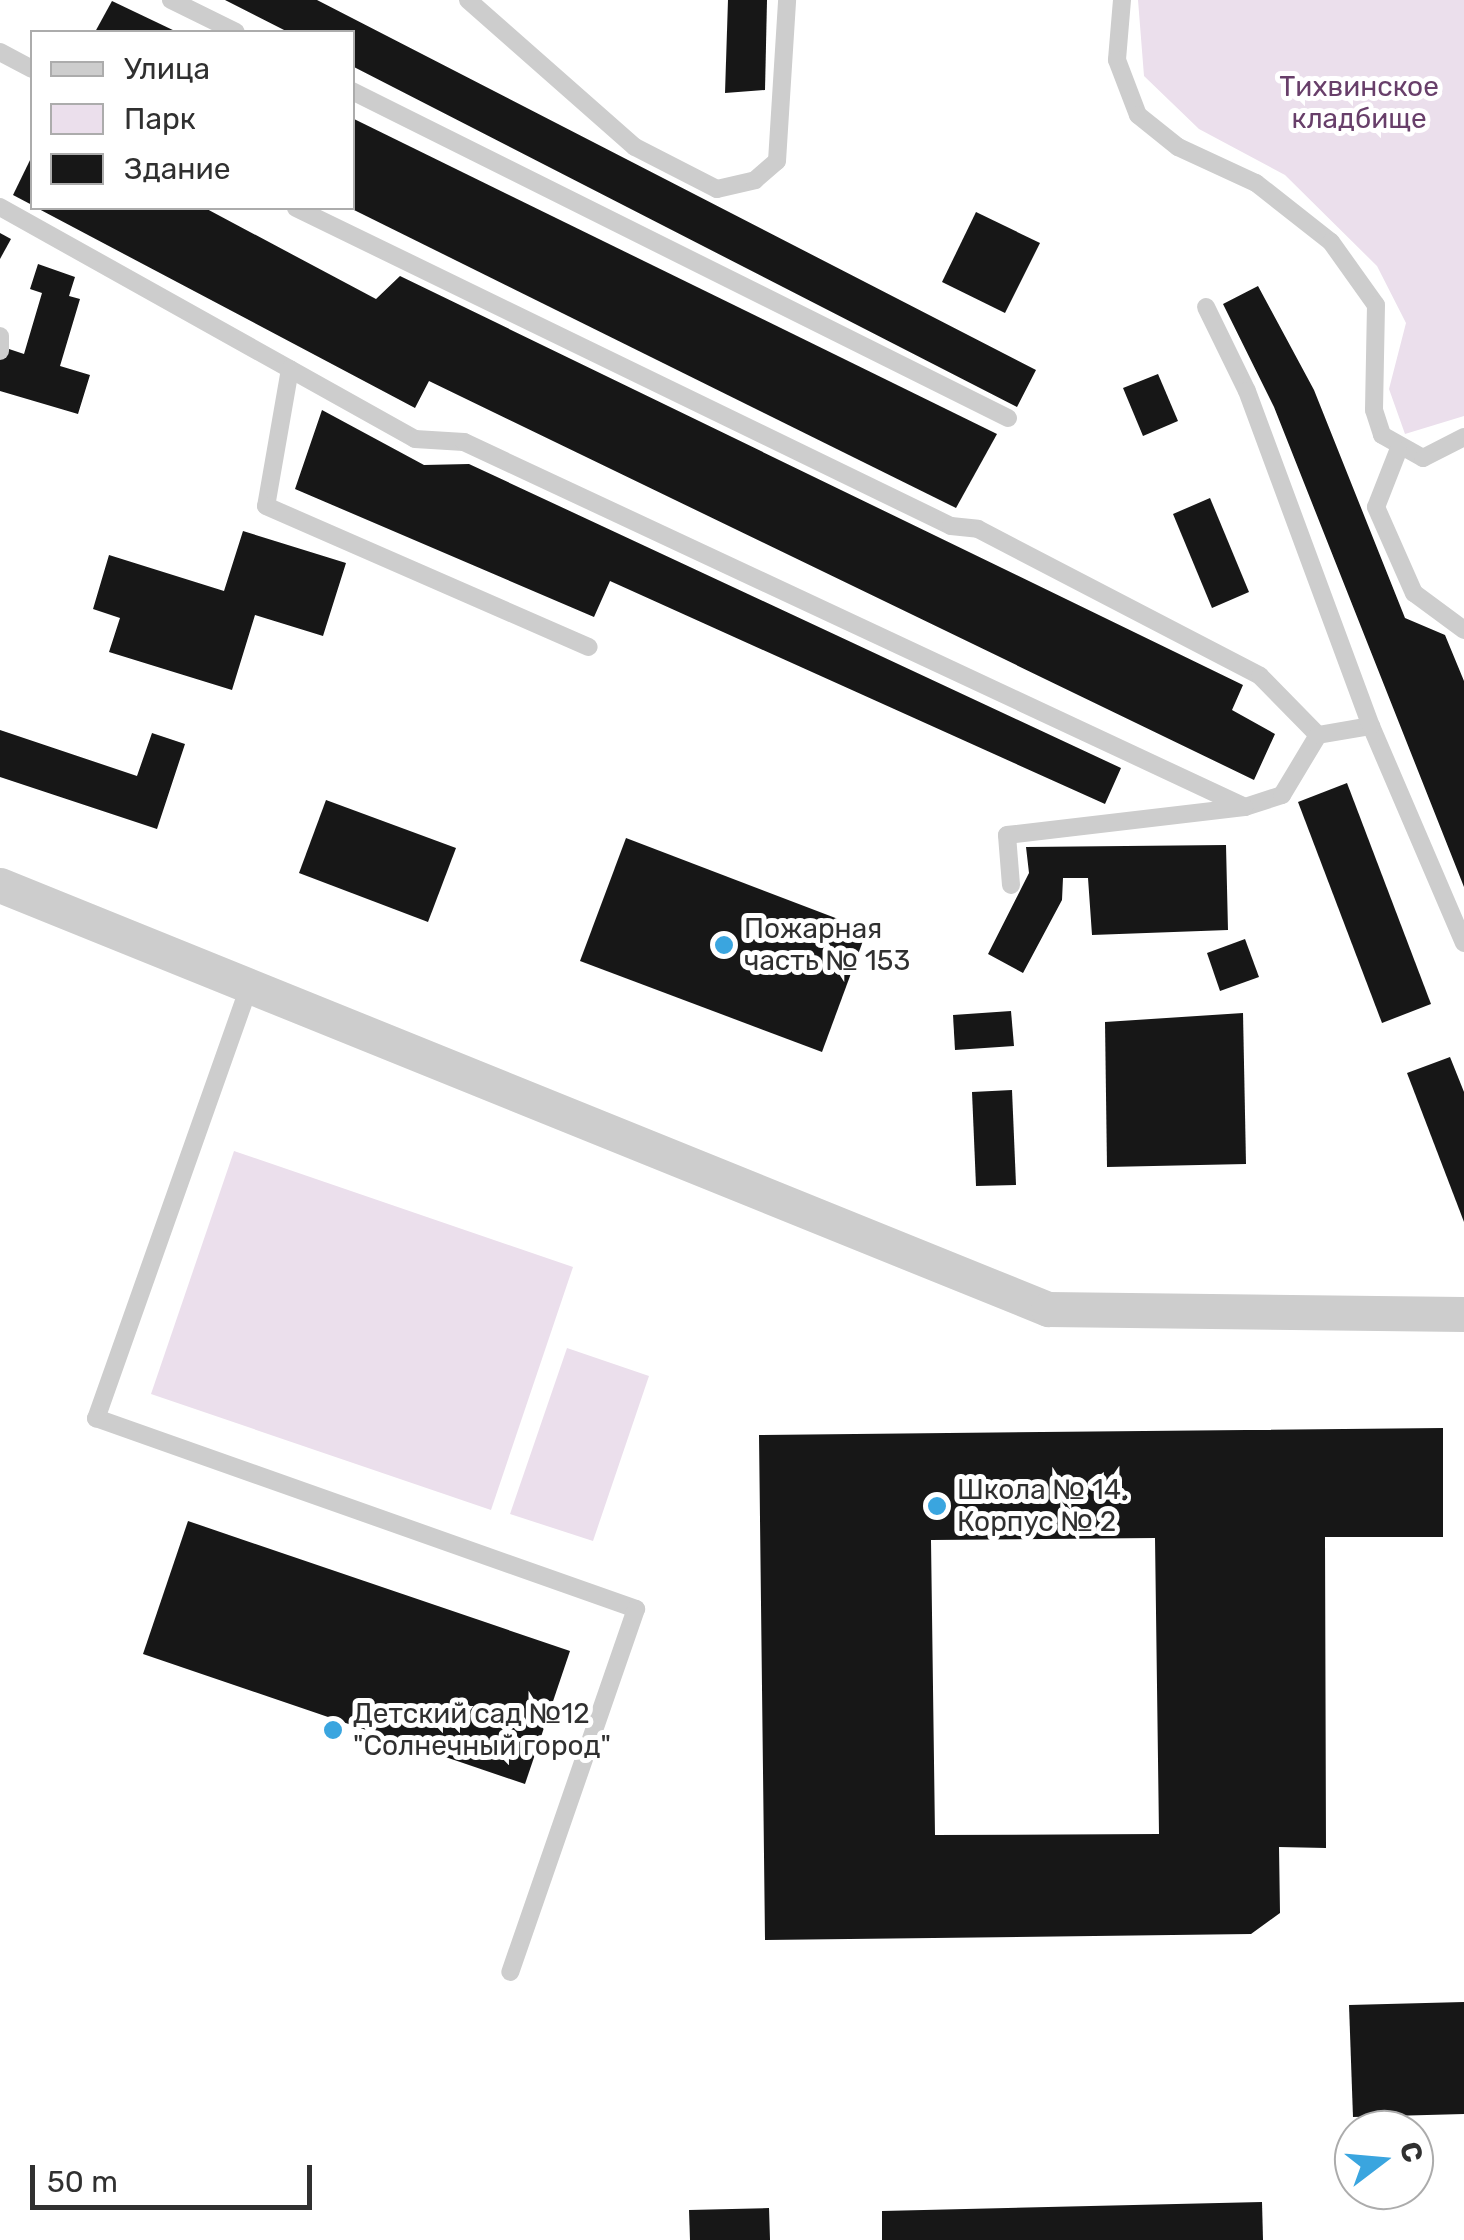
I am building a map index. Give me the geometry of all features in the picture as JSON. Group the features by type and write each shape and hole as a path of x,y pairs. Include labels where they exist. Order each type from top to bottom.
{"street":[{"path":"0,886 250,983 1048,1309 1464,1314"}],"lane":[{"path":"170,0 232,30"},
{"path":"468,0 635,147 717,189 755,180 777,161 787,0"},
{"path":"1122,0 1117,60 1138,115 1178,148 1256,183 1331,242 1376,305 1374,410 1398,451 1423,458 1464,438"},
{"path":"0,52 30,68"},
{"path":"355,92 1008,418"},
{"path":"0,207 415,438 464,442 1244,807"},
{"path":"300,210 950,526 978,529 1260,676 1318,735"},
{"path":"1206,306 1247,391 1370,726 1464,943"},
{"path":"0,336 0,351"},
{"path":"290,369 266,506 588,647"},
{"path":"1398,451 1376,507 1414,594 1464,630"},
{"path":"1011,886 1007,836 1244,807 1282,795 1318,735 1370,726"},
{"path":"250,983 96,1418 636,1608 510,1972"}],"green space":[{"name":"Тихвинское кладбище","path":"1138,0 1464,0 1464,416 1405,434 1389,389 1406,323 1377,266 1285,175 1199,129 1144,76"},
{"path":"234,1151 573,1267 491,1510 151,1394"},
{"path":"567,1348 649,1376 593,1541 510,1514"}],"building":[{"path":"225,0 317,0 1036,370 1017,407 355,68 355,30 284,30"},
{"path":"728,0 767,0 765,90 725,93"},
{"path":"112,1 173,30 96,30"},
{"path":"355,119 997,434 956,508 354,210"},
{"path":"30,160 30,204 13,195"},
{"path":"41,210 209,210 376,299 400,276 1243,685 1232,710 1275,734 1254,780 429,381 415,408"},
{"path":"976,212 1040,243 1005,313 942,282"},
{"path":"0,233 11,239 0,259"},
{"path":"38,264 75,277 69,296 80,299 60,366 90,375 78,414 0,391 0,346 24,354 42,293 30,289"},
{"path":"1258,286 1314,390 1405,618 1445,635 1464,681 1464,887 1274,407 1223,304"},
{"path":"1158,374 1178,421 1143,436 1123,388"},
{"path":"322,410 424,465 469,464 1121,768 1105,804 610,581 594,617 295,489"},
{"path":"1210,498 1249,592 1212,608 1173,514"},
{"path":"243,531 346,563 323,636 255,615 232,690 109,652 120,618 93,609 109,555 224,591"},
{"path":"0,730 137,776 152,733 185,744 157,829 0,777"},
{"path":"1347,783 1431,1004 1382,1023 1298,802"},
{"path":"326,800 456,848 428,922 299,873"},
{"name":"Пожарная часть № 153","path":"626,838 867,930 822,1052 580,961"},
{"path":"1226,845 1228,930 1092,935 1088,878 1063,878 1062,900 1023,973 988,954 1029,873 1026,847"},
{"path":"1245,939 1259,977 1220,991 1207,953"},
{"path":"1011,1011 1014,1046 955,1050 953,1015"},
{"path":"1243,1013 1246,1164 1107,1167 1105,1022"},
{"path":"1450,1057 1464,1092 1464,1222 1407,1073"},
{"path":"1012,1090 1016,1185 976,1186 972,1092"},
{"path":"1443,1428 1443,1537 1325,1537 1326,1848 1279,1847 1280,1913 1251,1934 765,1940 759,1435","holes":["1155,1538 1159,1834 935,1835 931,1540"]},
{"path":"188,1521 570,1651 525,1784 143,1654"},
{"path":"1464,2002 1464,2114 1353,2110 1349,2005"},
{"path":"1262,2202 1263,2240 882,2240 882,2211"},
{"path":"769,2208 770,2240 690,2240 689,2210"}],"place":[{"name":"Пожарная часть № 153","path":"724,945"},
{"name":"Школа № 14. Корпус № 2","path":"937,1506"},
{"name":"Детский сад №12 \"Солнечный город\"","path":"333,1730"}]}
